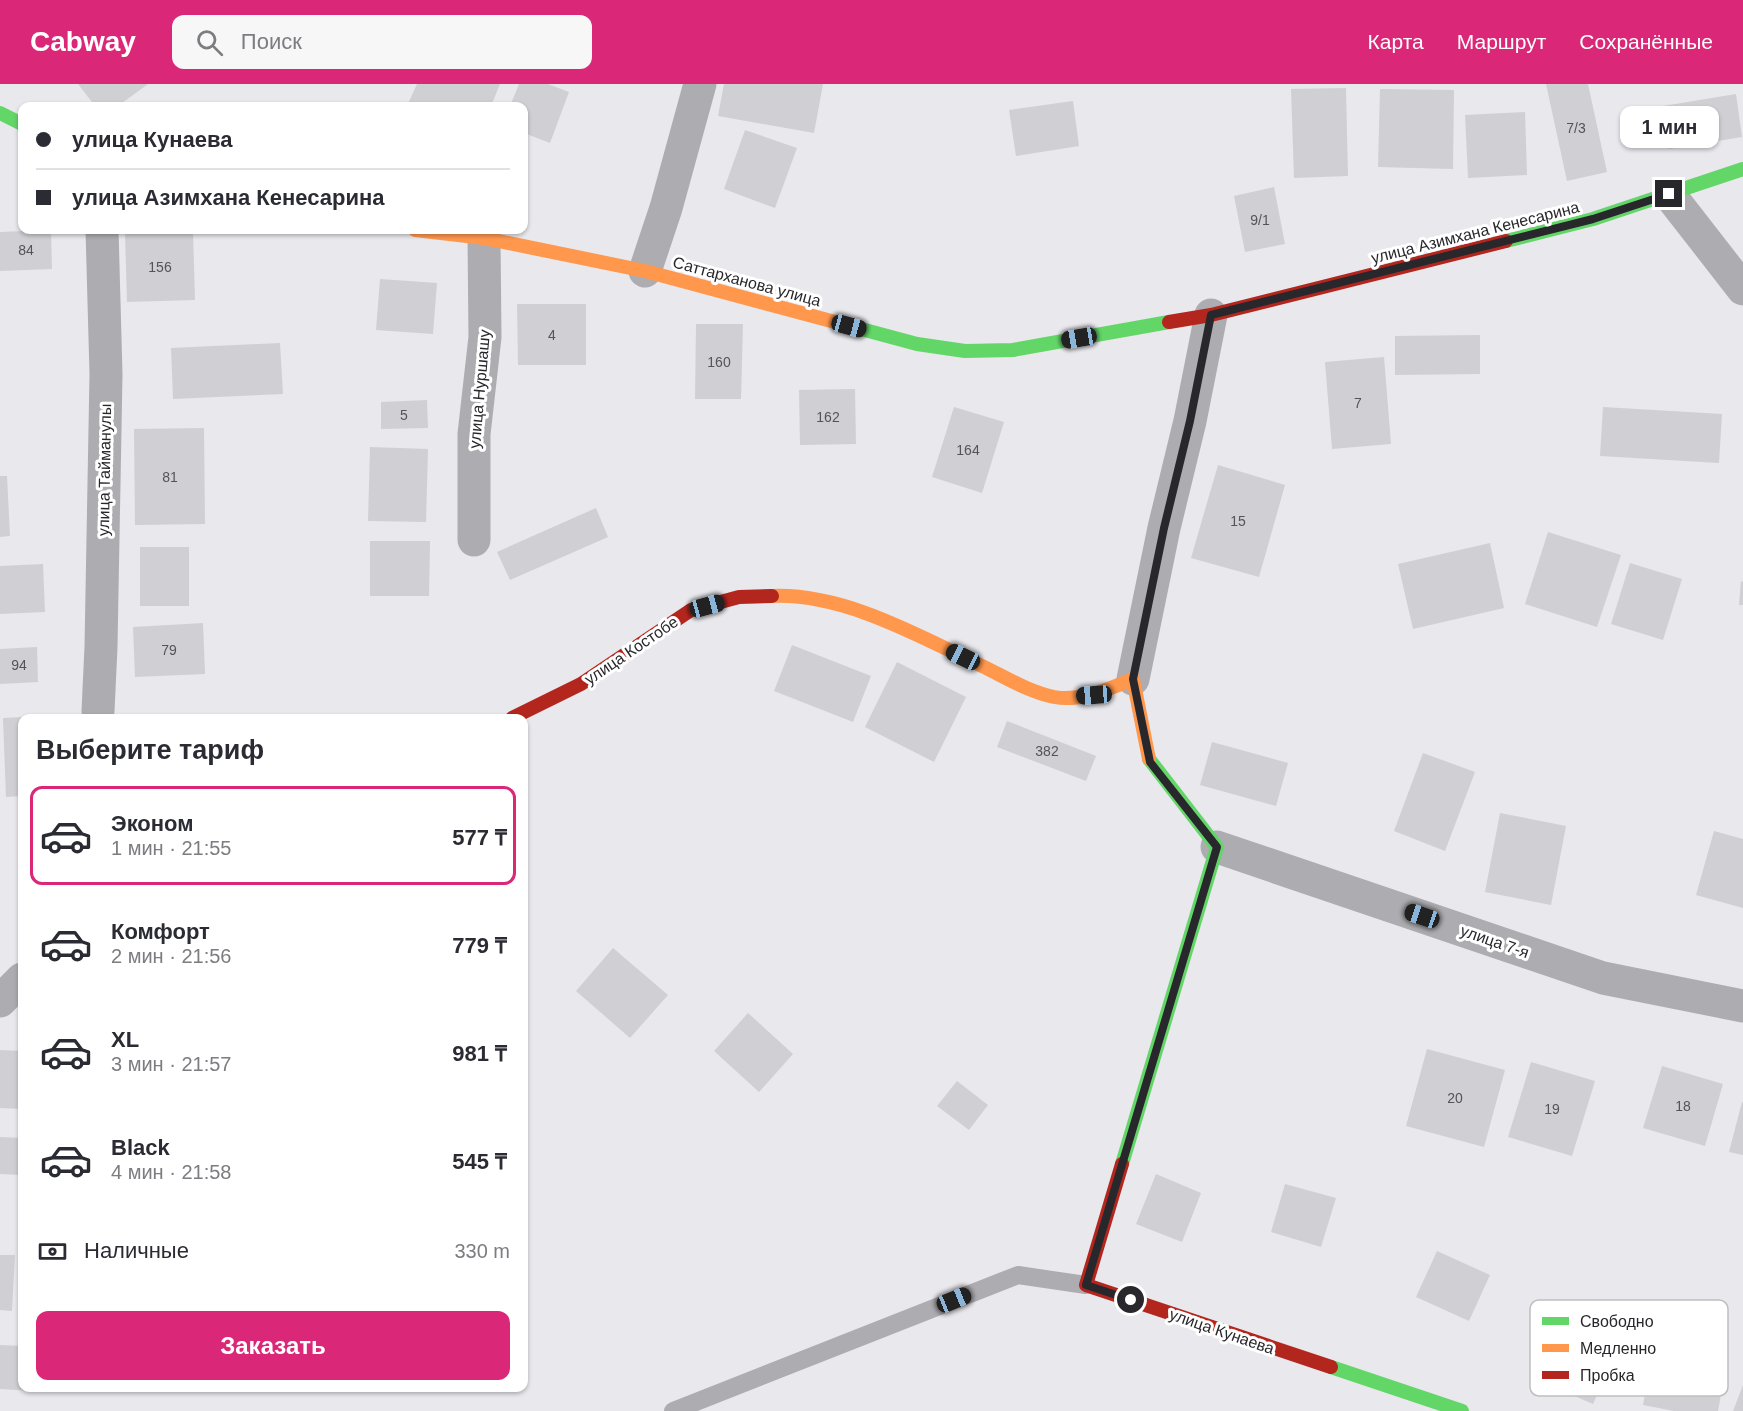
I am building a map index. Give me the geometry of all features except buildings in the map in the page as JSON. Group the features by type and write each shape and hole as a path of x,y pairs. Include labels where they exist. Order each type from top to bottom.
{"street":[{"path":"645,271 666,208 700,84"},
{"path":"0,113 18,122"},
{"name":"улица Азимхана Кенесарина","path":"1211,315 1593,219 1743,169"},
{"path":"1669,194 1743,289"},
{"name":"улица Тайманулы","path":"98,711 106,374 102,234"},
{"name":"Саттарханова улица","path":"450,234 484,238 645,271 917,344 965,351 1013,350 1211,315"},
{"name":"улица Нуршашу","path":"474,540 474,434 485,337 484,238"},
{"path":"1086,1285 1217,847 1150,762 1133,679 1211,315"},
{"name":"улица Костобе","path":"520,714 581,684 691,610 740,597 791,595 852,608 920,636 1027,688 1055,697 1094,695 1133,679"},
{"name":"улица 7-я","path":"1217,847 1603,978 1743,1006"},
{"path":"0,1001 18,983"},
{"name":"улица Кунаева","path":"1086,1285 1462,1411"}],"lane":[{"path":"673,1411 1018,1275 1086,1285"}],"traffic: fast":[{"path":"0,113 18,122"},
{"path":"1506,241 1593,219 1743,169"},
{"path":"850,326 917,344 965,351 1013,350 1169,322"},
{"path":"1122,1164 1217,847 1149,759"},
{"path":"1331,1367 1462,1411"}],"traffic: slow":[{"path":"450,234 484,238 645,271 850,326"},
{"path":"772,596 826,601 853,609 907,630 1045,695 1075,698 1133,679 1149,759"}],"traffic: jam":[{"path":"1169,322 1211,315 1506,241"},
{"path":"520,714 581,684 691,610 739,597 772,596"},
{"path":"1122,1164 1086,1285 1331,1367"}],"route":[{"path":"1131,1300 1086,1285 1217,847 1150,762 1133,679 1211,315 1593,219 1669,194"}]}
